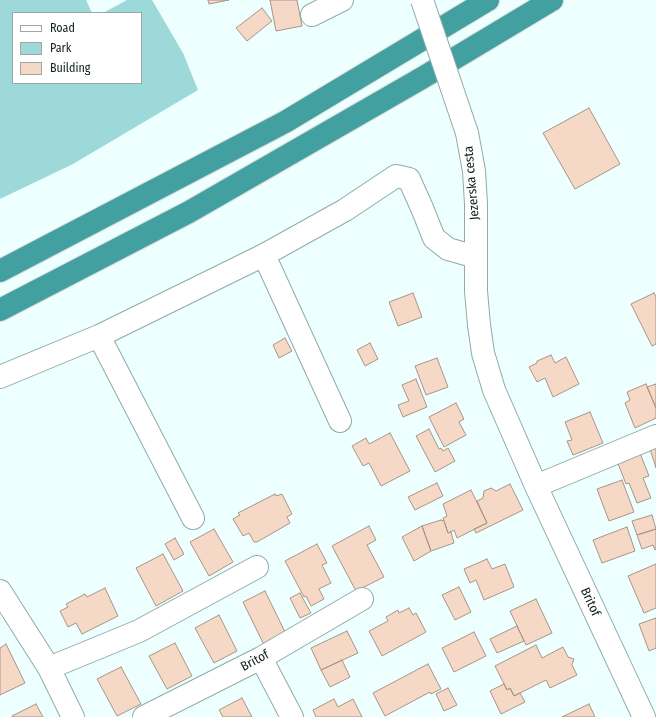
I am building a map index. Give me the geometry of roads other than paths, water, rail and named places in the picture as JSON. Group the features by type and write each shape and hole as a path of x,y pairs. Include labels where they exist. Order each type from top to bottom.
{"highway":[{"path":"0,271 285,122 488,0"},
{"path":"0,310 189,212 422,78 552,0"}],"street":[{"path":"312,15 342,0"},
{"name":"Jezerska cesta","path":"422,0 467,133 474,178 476,204 476,291 480,325"},
{"path":"0,377 99,336 264,255 345,210 396,176 409,179 434,238 448,249 476,257"},
{"path":"264,255 340,421"},
{"name":"Britof","path":"480,325 483,353 494,390 536,486 644,717"},
{"path":"99,336 193,518"},
{"path":"536,486 656,436"},
{"path":"49,668 139,631 257,568"},
{"path":"0,591 49,668 73,717"},
{"name":"Britof","path":"144,717 261,658 362,599"},
{"path":"261,658 292,717"}]}
